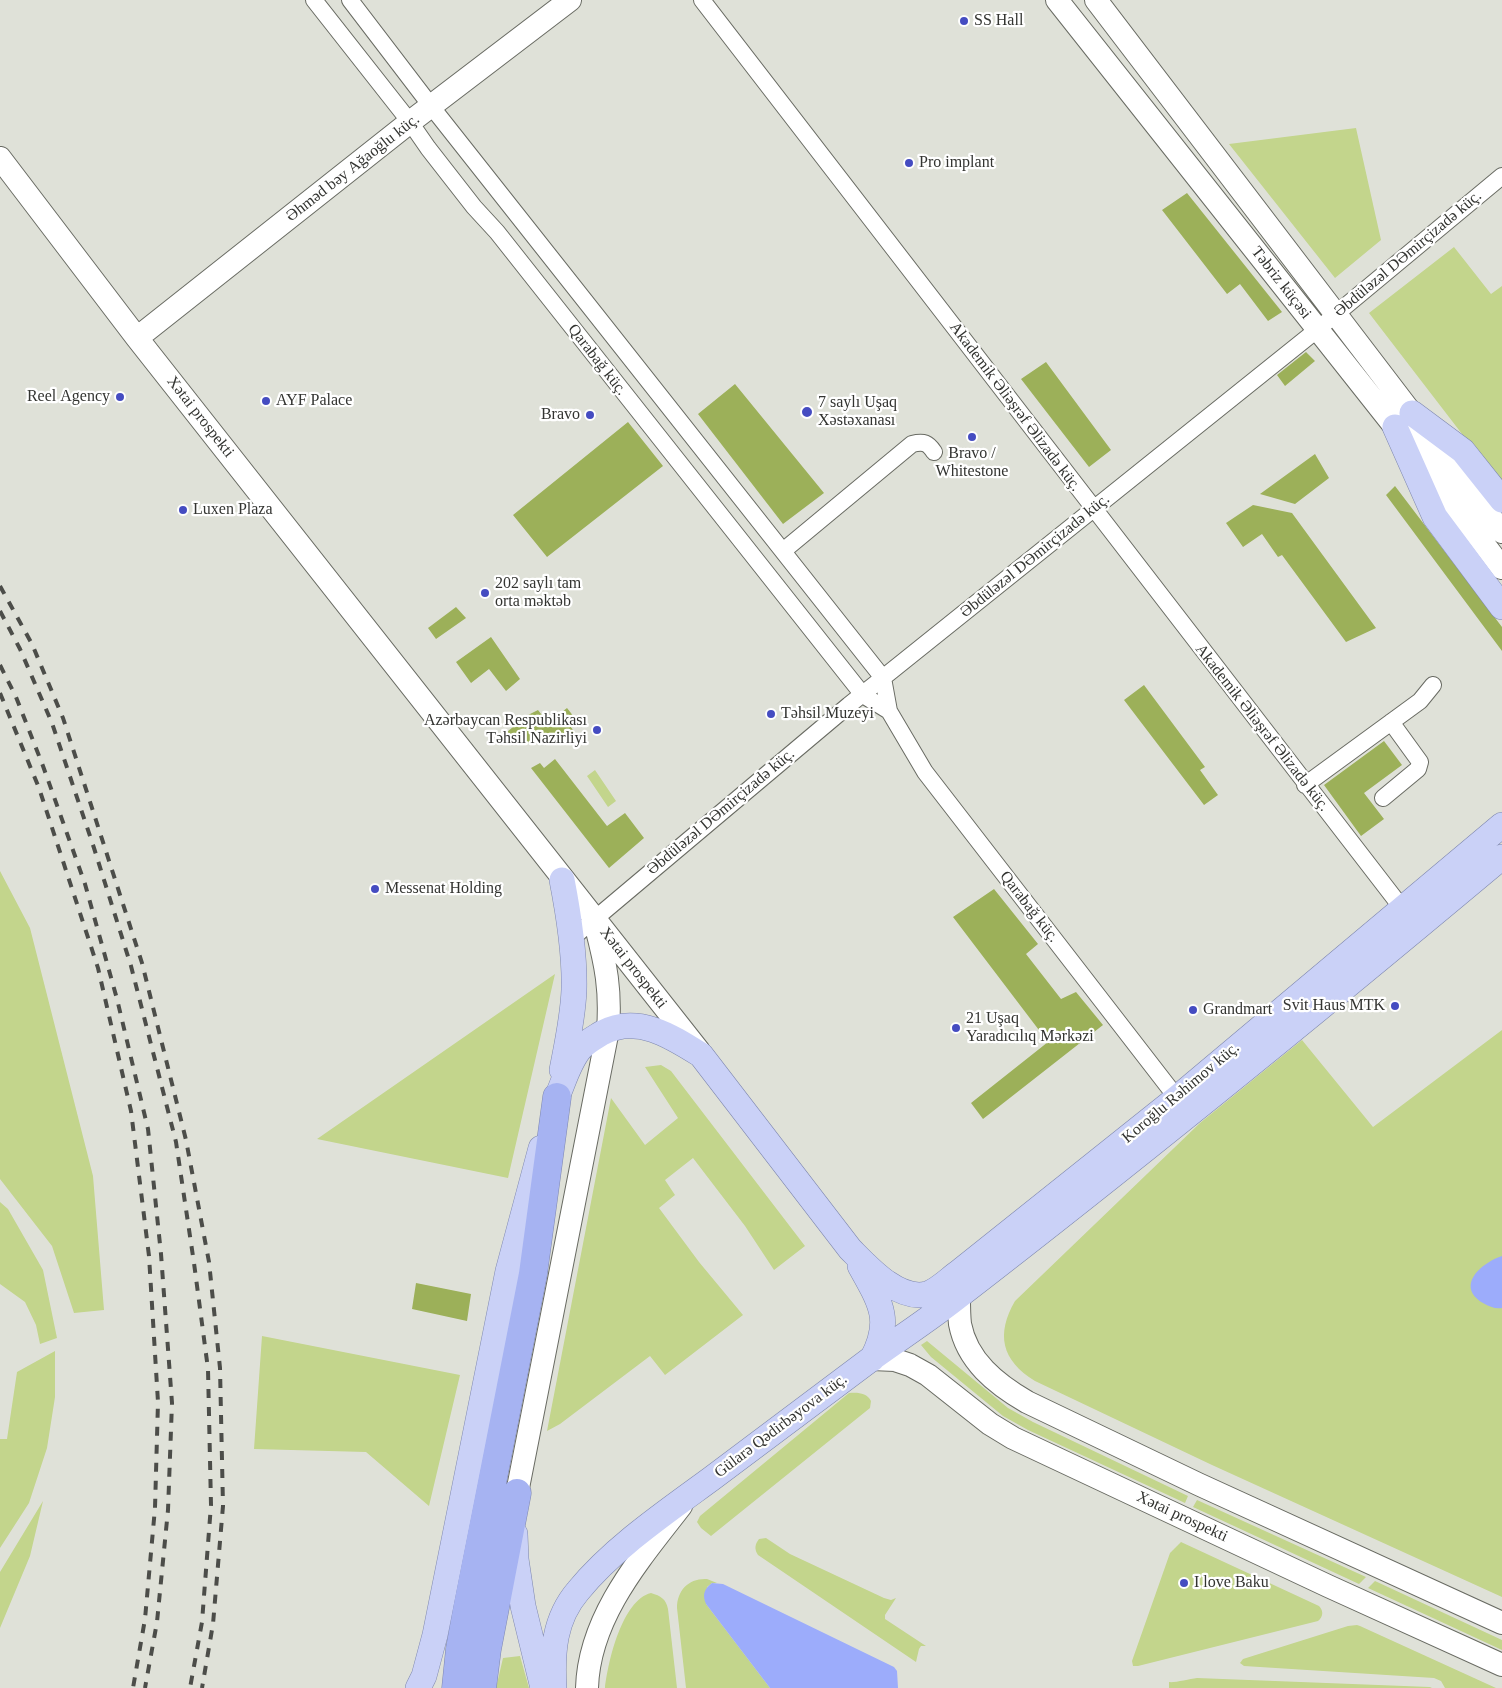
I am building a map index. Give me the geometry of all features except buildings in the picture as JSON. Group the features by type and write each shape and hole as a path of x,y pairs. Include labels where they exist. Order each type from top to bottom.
{"highway":[{"path":"456,1688 460,1649 468,1605 533,1274 557,1097"},
{"path":"482,1688 487,1649 517,1493"}],"main road":[{"name":"Əhməd bəy Ağaoğlu küç.","path":"137,338 410,122 570,0"},
{"name":"Təbriz küçəsi","path":"1057,0 1318,329 1404,420 1502,532"},
{"name":"Təbriz küçəsi","path":"1096,0 1336,314 1502,568"},
{"name":"Xətai prospekti","path":"0,158 137,338 408,681 562,880 594,918 850,1249"},
{"path":"1404,420 1463,451 1502,500"},
{"path":"1404,420 1435,517 1502,607"},
{"name":"Koroğlu Rəhimov küç.","path":"850,1249 878,1276 896,1288 912,1294 926,1294 936,1290 1177,1098 1502,825"},
{"name":"Koroğlu Rəhimov küç.","path":"872,1359 959,1297 1301,1025 1502,857"},
{"path":"418,1688 424,1676 435,1635 508,1271 532,1179 557,1097 572,1015 574,990 573,962 562,880"},
{"path":"543,1688 523,1606 518,1576 515,1539 517,1493 608,1030 610,992 594,918"},
{"path":"557,1097 580,1048 591,1039 608,1030 630,1026 654,1029 676,1039 701,1055"},
{"path":"850,1249 873,1289 881,1308 882,1335 872,1359"},
{"path":"959,1297 960,1323 969,1350 986,1374 1027,1402 1207,1488 1502,1623"},
{"name":"Xətai prospekti","path":"872,1359 895,1360 910,1365 928,1375 990,1424 1013,1438 1328,1586 1502,1664"},
{"name":"Gülarə Qədirbəyova küç.","path":"554,1688 554,1648 557,1629 563,1613 574,1594 588,1578 642,1530 872,1359"},
{"name":"Gülarə Qədirbəyova küç.","path":"587,1688 591,1656 608,1611 622,1586 690,1494"},
{"path":"435,1635 433,1674 438,1688"},
{"path":"471,1688 475,1683 487,1649"}],"street":[{"name":"Qarabağ küç.","path":"314,0 410,122 462,192 497,232 863,695 889,711"},
{"name":"Qarabağ küç.","path":"350,0 431,106 883,678 889,711 925,772 1177,1098"},
{"name":"Akademik Əliəşrəf Əlizadə küç.","path":"702,0 1305,785 1402,908"},
{"name":"Əbdüləzəl DƏmirçizadə küç.","path":"571,938 883,678 1318,329 1502,176"},
{"path":"497,232 518,215"},
{"path":"548,298 570,281"},
{"path":"783,551 912,444 921,442 928,444 934,452"},
{"path":"1305,785 1420,701 1433,684"},
{"path":"1383,798 1418,769 1420,762 1391,722"}],"green space":[{"path":"1356,128 1381,240 1335,278 1229,144"},
{"path":"1187,193 1282,312 1268,321 1240,284 1227,294 1162,210"},
{"path":"1454,247 1491,294 1502,286 1502,486 1369,313"},
{"path":"1306,352 1315,361 1285,386 1277,375"},
{"path":"1046,362 1111,450 1089,467 1021,379"},
{"path":"735,384 824,493 783,524 698,414"},
{"path":"628,422 663,466 547,557 513,515"},
{"path":"1315,454 1329,478 1295,504 1260,494"},
{"path":"1395,486 1502,627 1502,651 1386,495"},
{"path":"1253,505 1292,513 1376,628 1346,642 1282,555 1278,557 1262,534 1243,547 1226,523"},
{"path":"456,607 466,618 436,639 428,628"},
{"path":"491,637 520,679 506,691 489,669 471,683 456,662"},
{"path":"1144,685 1205,767 1200,770 1218,795 1204,805 1124,700"},
{"path":"567,708 578,722 571,727 575,733 564,741 513,743 507,732 526,716 538,710 548,723"},
{"path":"1384,741 1402,765 1364,793 1384,819 1361,836 1324,785"},
{"path":"555,759 607,826 625,813 644,838 609,868 531,768 540,763 544,768"},
{"path":"595,770 616,801 608,807 587,776"},
{"path":"0,871 30,928 93,1176 104,1310 74,1313 52,1246 0,1179"},
{"path":"994,889 1038,944 1026,954 1061,999 1076,992 1103,1025 983,1119 971,1103 1048,1042 953,917"},
{"path":"555,974 508,1178 317,1139"},
{"path":"1502,1030 1502,1597 1212,1465 1035,1381 1015,1364 1005,1346 1004,1335 1005,1324 1015,1301 1200,1123 1302,1040 1373,1127"},
{"path":"661,1065 671,1071 805,1246 774,1270 745,1226 693,1158 665,1180 675,1195 659,1208 699,1262 743,1315 665,1375 650,1356 560,1424 547,1431 611,1098 645,1145 678,1118 645,1067"},
{"path":"0,1202 8,1209 43,1270 57,1338 40,1344 36,1325 25,1302 0,1284"},
{"path":"416,1283 471,1294 467,1321 412,1309"},
{"path":"262,1336 460,1375 429,1506 366,1452 254,1449"},
{"path":"927,1341 1008,1408 1033,1422 1188,1496 1185,1503 1028,1430 1003,1416 931,1357 921,1345"},
{"path":"55,1351 55,1397 47,1448 29,1503 0,1548 0,1439 7,1439 17,1372"},
{"path":"849,1393 859,1393 867,1396 871,1401 870,1408 711,1536 701,1528 697,1522 700,1516"},
{"path":"1197,1500 1366,1577 1359,1584 1193,1507"},
{"path":"43,1501 30,1556 0,1628 0,1572"},
{"path":"766,1538 790,1554 884,1598 891,1600 896,1598 885,1615 885,1619 926,1646 921,1646 919,1649 916,1662 758,1555 757,1543 759,1539"},
{"path":"1181,1542 1319,1606 1322,1612 1321,1618 1318,1621 1133,1666 1132,1661 1170,1553"},
{"path":"701,1579 717,1583 712,1583 707,1587 706,1604 770,1688 686,1688 677,1608 679,1596 685,1586"},
{"path":"1375,1581 1502,1640 1502,1650 1368,1588"},
{"path":"651,1593 662,1598 668,1609 677,1688 605,1688 613,1648 624,1619 641,1598"},
{"path":"1357,1625 1496,1688 1445,1688 1441,1681 1434,1678 1244,1666 1240,1663 1243,1659 1348,1626"},
{"path":"520,1656 529,1688 496,1688 503,1658"},
{"path":"1197,1678 1432,1688 1169,1688 1169,1682"}],"water":[{"path":"1502,1256 1502,1308 1497,1308 1483,1303 1475,1296 1471,1289 1471,1283 1479,1269"},
{"path":"712,1583 723,1584 894,1667 897,1671 898,1688 770,1688 706,1604 705,1592"}],"railway":[{"path":"0,586 32,644 63,718 142,963 186,1140 209,1262 220,1368 223,1506 213,1624 202,1688"},
{"path":"0,611 20,649 52,723 94,848 131,966 176,1142 208,1369 211,1505 202,1622 190,1688"},
{"path":"0,665 16,697 43,766 85,884 117,999 148,1129 161,1254 172,1403 168,1510 157,1622 145,1688"},
{"path":"0,693 39,788 98,968 131,1111 149,1256 158,1402 155,1508 145,1619 133,1688"}],"place":[{"name":"SS Hall","path":"964,21"},
{"name":"Pro implant","path":"909,163"},
{"name":"Reel Agency","path":"120,397"},
{"name":"AYF Palace","path":"266,401"},
{"name":"7 saylı Uşaq Xəstəxanası","path":"807,412"},
{"name":"Bravo","path":"590,415"},
{"name":"Bravo / Whitestone","path":"972,437"},
{"name":"Luxen Plaza","path":"183,510"},
{"name":"202 saylı tam orta məktəb","path":"485,593"},
{"name":"Təhsil Muzeyi","path":"771,714"},
{"name":"Azərbaycan Respublikası Təhsil Nazirliyi","path":"597,730"},
{"name":"Messenat Holding","path":"375,889"},
{"name":"Svit Haus MTK","path":"1395,1006"},
{"name":"Grandmart","path":"1193,1010"},
{"name":"21 Uşaq Yaradıcılıq Mərkəzi","path":"956,1028"},
{"name":"I love Baku","path":"1184,1583"}]}
